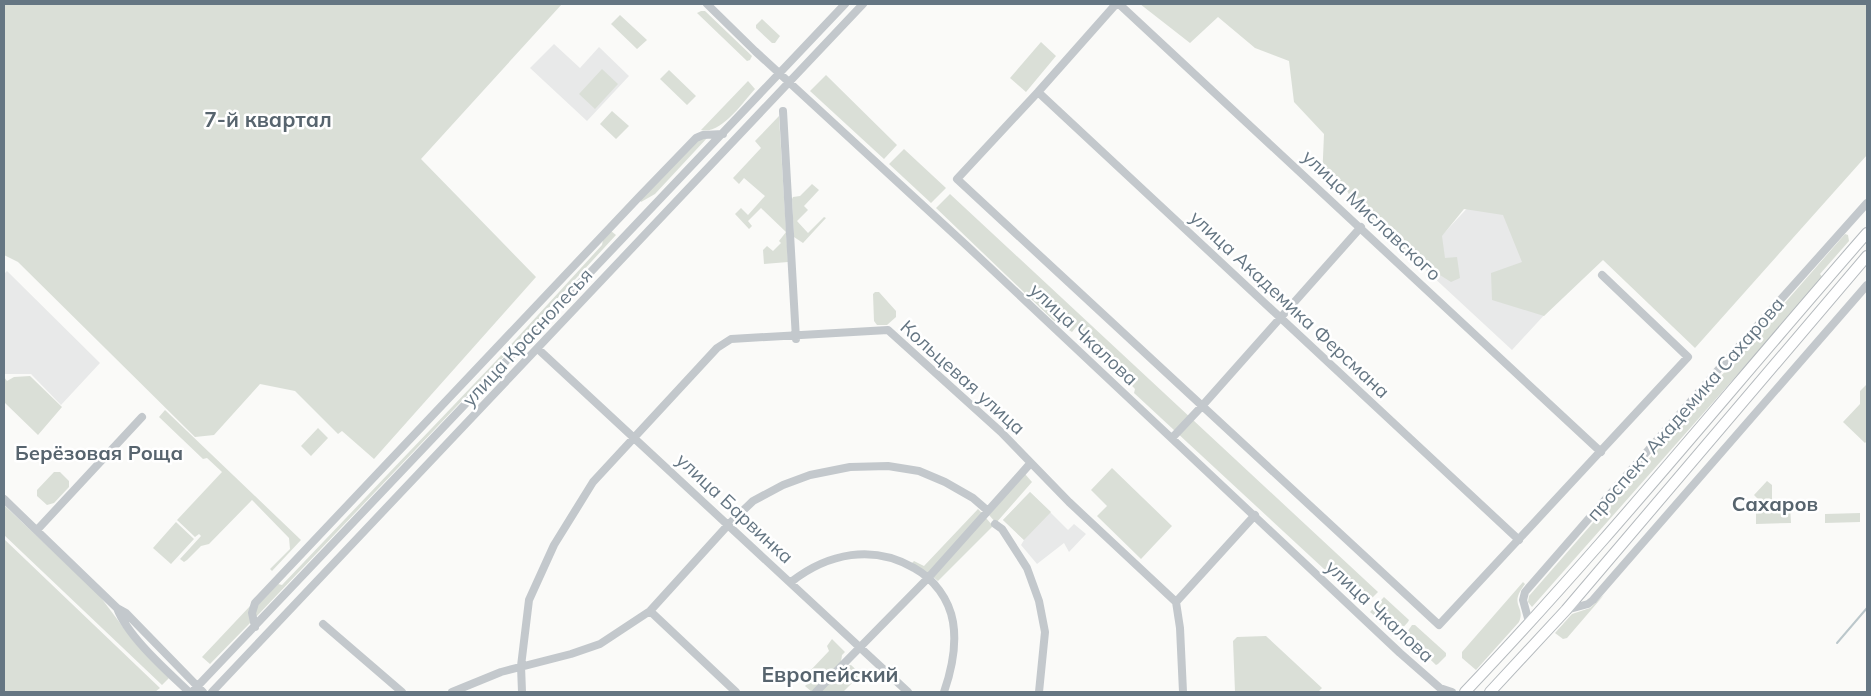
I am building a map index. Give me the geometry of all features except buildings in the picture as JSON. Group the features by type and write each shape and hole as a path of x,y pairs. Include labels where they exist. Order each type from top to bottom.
{"main road":[{"name":"проспект Академика Сахарова","path":"1465,692 1657,477 1867,233"},
{"name":"проспект Академика Сахарова","path":"1490,692 1566,610 1867,256"}],"street":[{"name":"улица Чкалова","path":"707,4 1255,515 1400,653 1441,690 1452,692"},
{"name":"улица Краснолесья","path":"196,691 845,4"},
{"name":"улица Краснолесья","path":"212,692 863,4"},
{"path":"1038,92 1117,4"},
{"name":"улица Миславского","path":"1117,4 1361,227 1602,452"},
{"name":"улица Чкалова","path":"1038,92 957,179 1439,625 1519,540"},
{"name":"улица Академика Ферсмана","path":"1038,92 1519,540"},
{"path":"783,111 796,338"},
{"name":"улица Краснолесья","path":"255,627 252,613 255,603 627,209 696,138 703,135 723,134"},
{"name":"проспект Академика Сахарова","path":"1529,622 1523,600 1525,592 1724,363 1867,203"},
{"path":"1172,438 1282,318 1361,227"},
{"path":"1519,540 1688,357 1602,276"},
{"name":"проспект Академика Сахарова","path":"1566,610 1588,604 1593,600 1867,285"},
{"name":"Кольцевая улица","path":"522,692 521,666 529,600 554,545 593,482 717,348 731,339 796,338 888,330 1001,432 1069,502 1176,602"},
{"name":"улица Барвинка","path":"538,349 861,646 908,692"},
{"path":"37,530 142,417"},
{"path":"452,692 468,684 521,666 571,654 600,644 650,611 728,525 753,501 783,485 810,474 850,467 888,466 919,472 945,482 966,494 988,511"},
{"path":"816,692 928,578 1028,466"},
{"path":"4,498 117,608 120,617 137,640 196,691"},
{"path":"1183,692 1180,628 1176,602 1255,515"},
{"path":"995,524 1002,530 1026,568 1039,601 1045,632 1039,692"},
{"path":"791,582 804,571 839,557 855,554 887,556 900,559 934,582 947,602 953,620 955,639 953,660 944,692"},
{"path":"650,611 736,692"},
{"path":"323,624 402,692"}],"shaded area":[{"path":"4,4 562,4 421,159 536,277 374,459 342,431 338,434 295,391 260,384 214,435 195,437 18,262 4,255"},
{"path":"1140,4 1867,4 1867,155 1695,348 1603,260 1544,316 1492,300 1491,273 1522,262 1503,215 1464,209 1442,236 1445,258 1457,257 1460,278 1451,282 1402,251 1390,226 1360,215 1344,185 1322,181 1324,134 1294,102 1289,61 1255,48 1218,17 1190,43"},
{"path":"705,11 752,56 750,60 747,61 697,13"},
{"path":"620,15 647,40 637,49 611,24"},
{"path":"762,19 780,36 775,43 772,43 756,28 756,25"},
{"path":"1041,42 1056,56 1026,92 1010,78"},
{"path":"554,44 580,68 599,47 629,76 587,121 530,68"},
{"path":"602,69 618,84 595,109 579,94"},
{"path":"669,70 696,96 687,105 660,79"},
{"path":"826,75 897,145 884,159 810,91"},
{"path":"748,81 755,89 738,109 716,128 701,130"},
{"path":"612,111 629,126 616,139 600,124"},
{"path":"779,116 788,262 764,264 763,250 767,246 773,251 781,243 779,241 786,232 761,208 748,221 752,226 749,229 735,214 741,208 748,215 765,196 744,178 739,184 733,178 761,148 755,141"},
{"path":"708,137 655,194 641,202 640,200 696,140"},
{"path":"904,149 946,188 931,203 889,164"},
{"path":"1502,171 1595,260 1512,350 1417,262"},
{"path":"812,184 819,190 804,206 808,210 797,221 808,233 824,217 826,218 803,243 794,237 792,199 793,197 800,196"},
{"path":"950,194 1378,592 1364,606 1134,393 1135,389 1076,327 1072,332 1053,320 936,208"},
{"path":"611,231 616,235 497,364 256,617 257,606 278,584 282,585 495,362 602,245 603,240"},
{"path":"1845,234 1848,235 1849,241 1820,274 1823,278 1532,607 1528,602 1529,596"},
{"path":"7,271 100,363 61,405 31,374 4,374 4,274"},
{"path":"879,292 896,311 896,317 887,325 877,325 874,321 873,294"},
{"path":"30,376 62,407 38,435 4,402 4,377 7,381 14,377"},
{"path":"1867,384 1867,441 1865,443 1843,422 1860,404 1860,391"},
{"path":"165,410 301,540 272,571 270,569 290,549 289,538 252,500 209,544 201,546 184,562 180,559 201,536 199,534 195,537 177,520 222,472 207,458 203,459 159,417"},
{"path":"318,428 328,438 311,456 301,446"},
{"path":"1112,468 1172,526 1141,559 1097,516 1107,506 1091,490"},
{"path":"54,472 60,472 69,481 69,487 54,503 47,505 37,496 37,490"},
{"path":"1025,474 1032,482 996,523 989,515"},
{"path":"1767,481 1772,485 1772,504 1769,504 1769,507 1790,506 1791,523 1756,524 1756,507 1760,507 1760,501 1754,495"},
{"path":"1030,492 1068,530 1074,524 1086,534 1069,552 1064,543 1037,564 1021,545 1024,540 1003,520"},
{"path":"1030,492 1051,512 1024,540 1003,520"},
{"path":"4,505 99,595 135,643 169,678 162,685 4,535"},
{"path":"978,509 982,513 927,574 912,563 914,561 924,566"},
{"path":"1860,513 1860,522 1825,523 1825,514"},
{"path":"986,518 993,526 938,581 933,577"},
{"path":"176,522 194,539 171,564 153,548"},
{"path":"4,539 160,688 155,692 4,692"},
{"path":"1523,582 1525,584 1520,591 1517,601 1521,616 1519,622 1476,670 1462,658 1462,652"},
{"path":"1604,595 1567,638 1563,639 1555,633 1572,614 1590,608"},
{"path":"1384,597 1409,620 1397,634 1370,612"},
{"path":"251,605 250,623 210,664 202,657"},
{"path":"1412,625 1415,625 1446,653 1446,656 1438,664 1436,665 1405,635"},
{"path":"1266,636 1322,688 1318,692 1235,692 1233,641 1237,637"},
{"path":"832,639 845,652 842,655 841,662 812,692 805,686 813,678 808,673 829,651 827,646"},
{"path":"851,665 864,677 861,681 854,681 843,692 820,692 847,666"}],"waterway":[{"path":"1837,643 1867,608"}],"district":[{"name":"7-й квартал","path":"268,120"},
{"name":"Берёзовая Роща","path":"99,453"},
{"name":"Сахаров","path":"1775,504"},
{"name":"Европейский","path":"830,675"}]}
